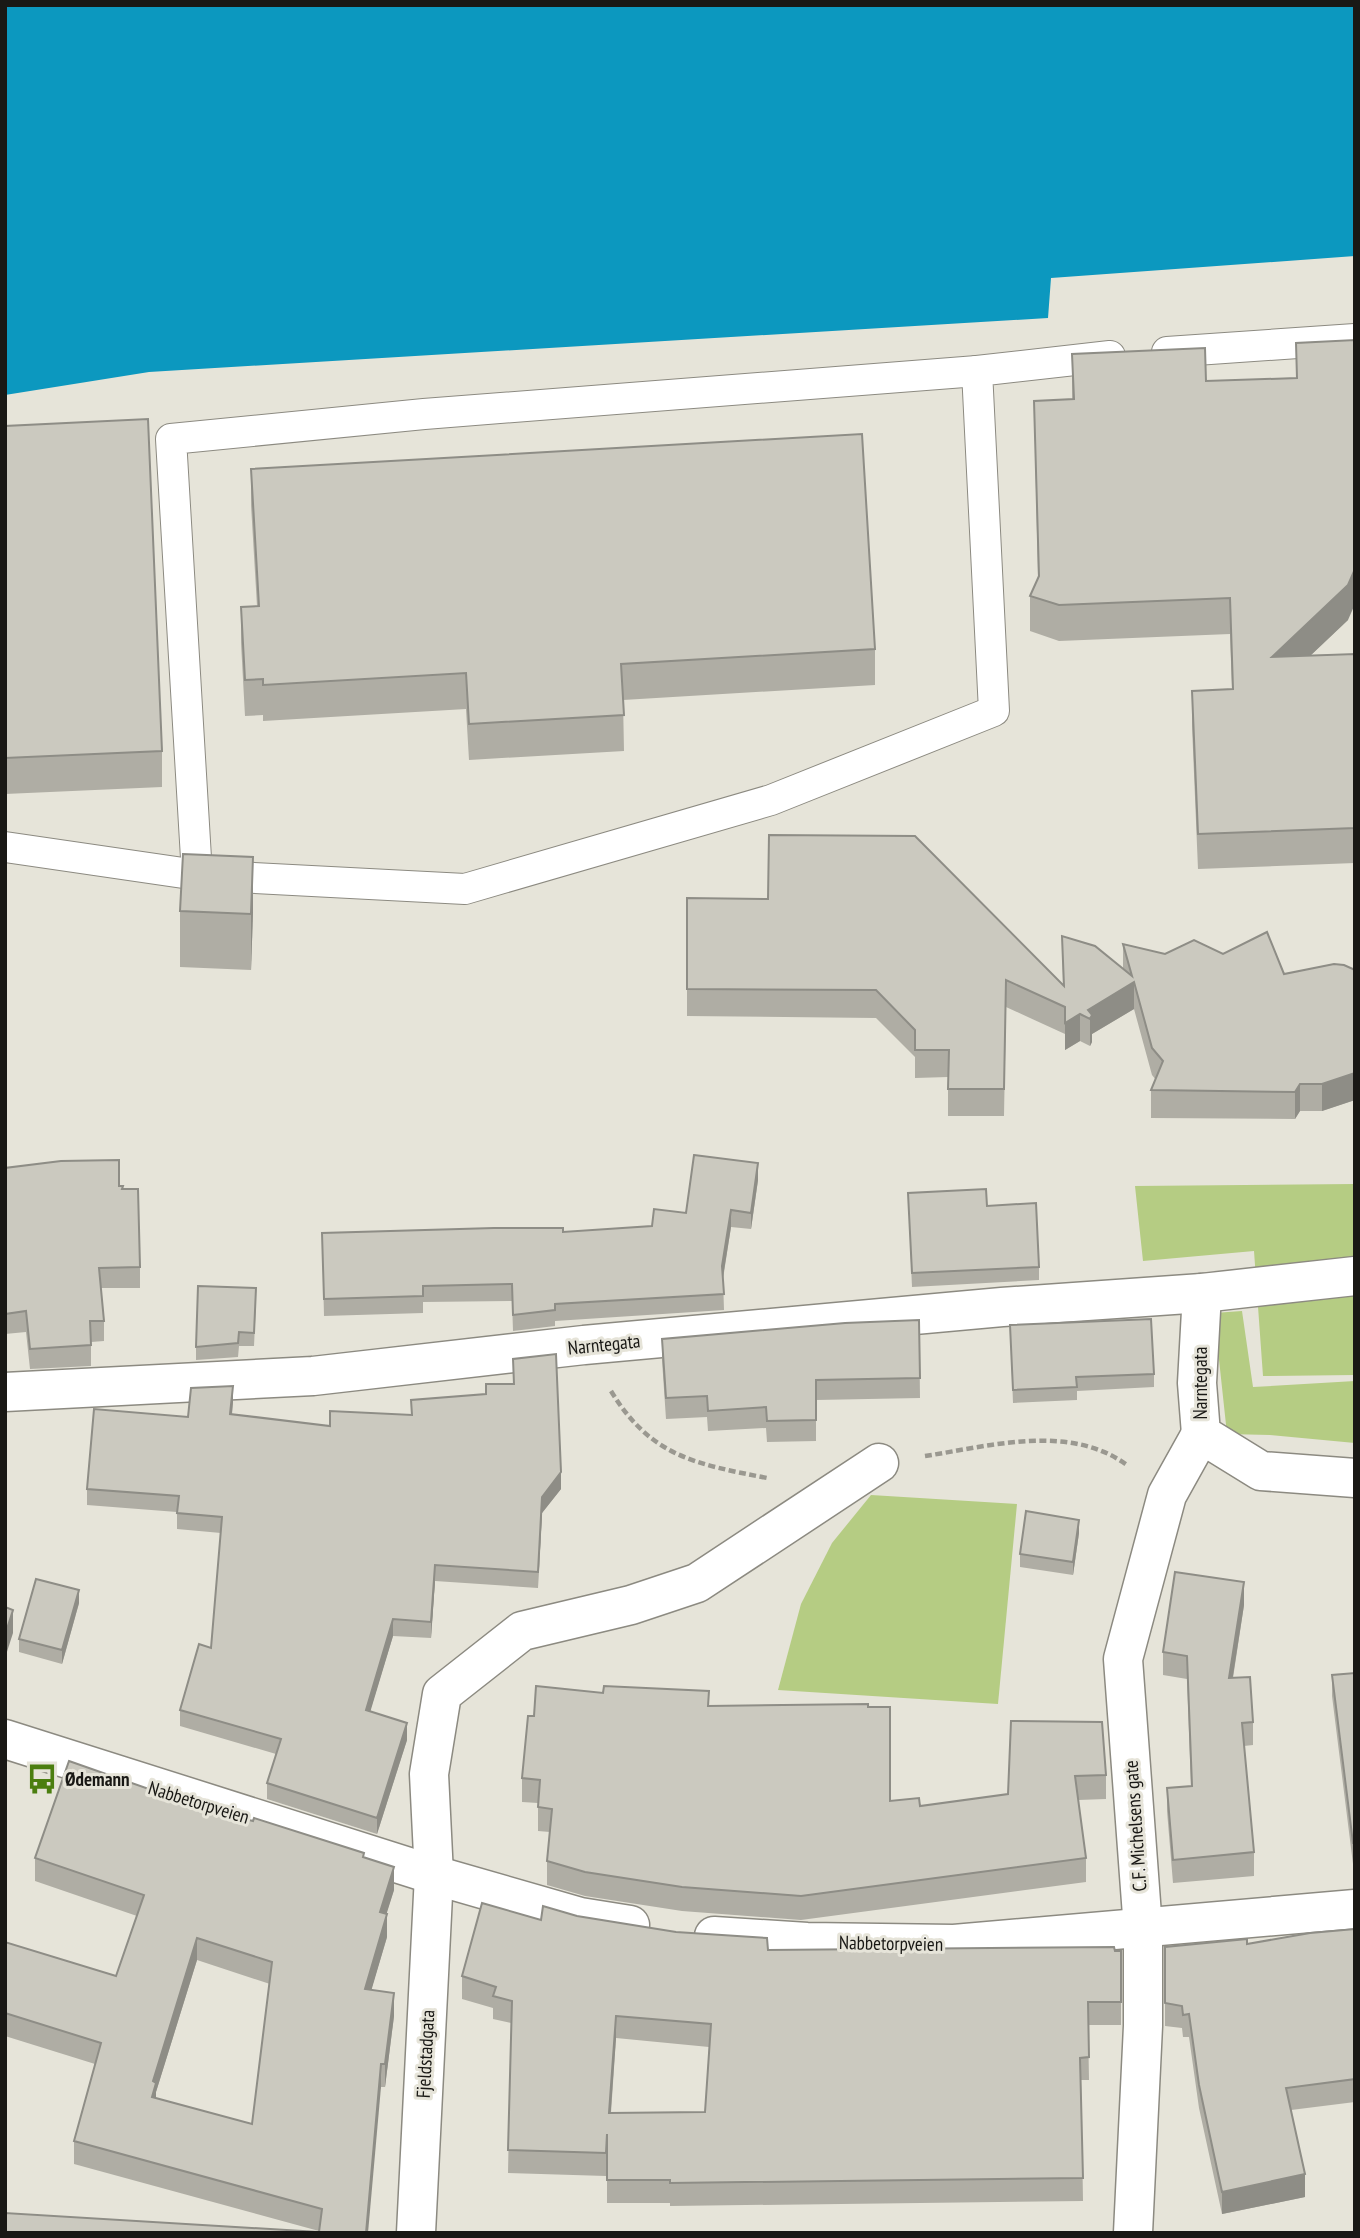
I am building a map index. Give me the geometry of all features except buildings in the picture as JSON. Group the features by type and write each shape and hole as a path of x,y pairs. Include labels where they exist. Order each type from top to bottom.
{"street":[{"name":"Narntegata","path":"5,1392 313,1376 583,1345 1002,1307 1202,1293 1355,1276"},
{"name":"Narntegata","path":"1202,1293 1197,1382 1201,1434 1261,1471 1355,1478"},
{"name":"C.F. Michelsens gate","path":"1133,2233 1143,2026 1143,1929 1123,1659 1167,1495 1201,1434"},
{"path":"433,1875 429,1774 442,1694 522,1630 631,1605 696,1583 879,1464"},
{"name":"Nabbetorpveien","path":"5,1739 433,1875 580,1917 673,1932 807,1942 954,1944 1355,1909"},
{"name":"Fjeldstadgata","path":"416,2233 433,1875"}],"lane":[{"path":"197,875 171,439 438,413 977,371 1097,357 1355,339"},
{"path":"5,846 197,875 465,888 771,800 994,711 977,371"}],"path":[{"path":"583,1345 626,1415 655,1444 725,1469 769,1478 802,1513"},
{"path":"879,1464 1021,1441 1072,1442 1110,1453 1167,1495"}],"green space":[{"path":"1355,1184 1355,1375 1263,1376 1254,1251 1143,1261 1135,1186"},
{"path":"1242,1311 1253,1387 1355,1381 1355,1443 1227,1434 1214,1313"},
{"path":"871,1495 1017,1504 998,1704 778,1690 801,1604 832,1543"}],"water":[{"path":"5,5 1355,5 1355,256 1051,278 1048,318 149,372 5,395"}],"place":[{"name":"Ødemann","path":"42,1779"}]}
